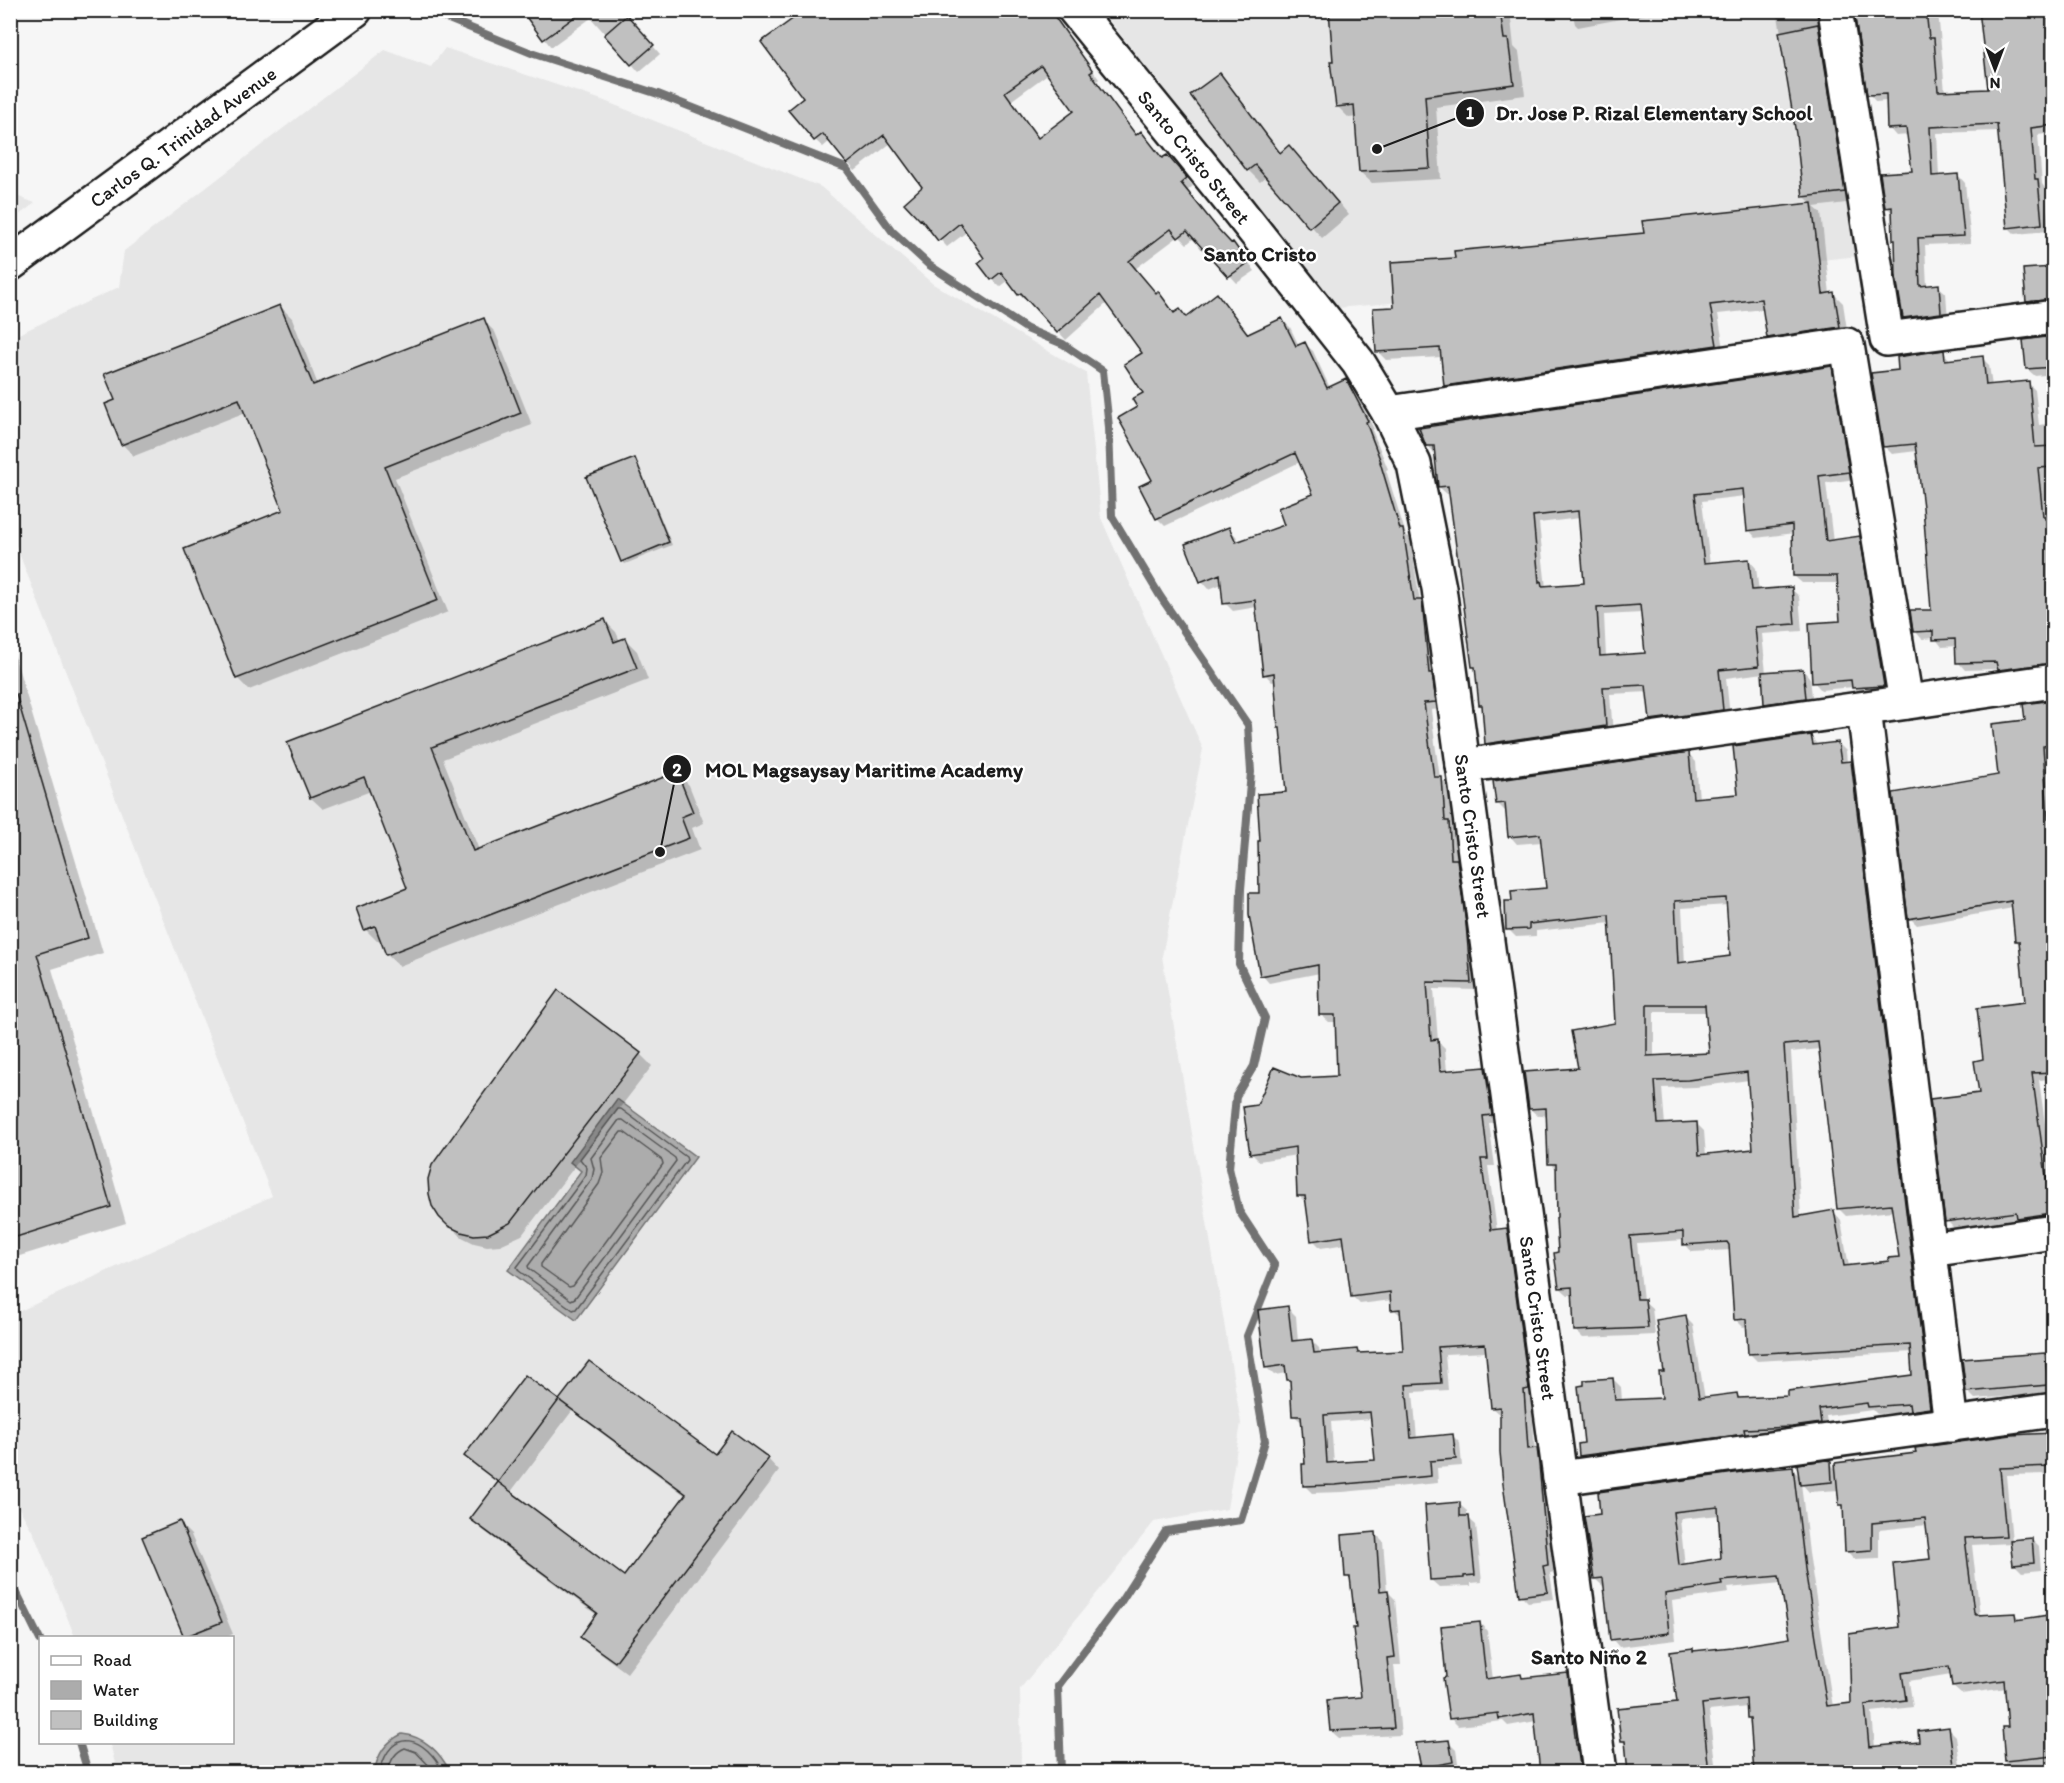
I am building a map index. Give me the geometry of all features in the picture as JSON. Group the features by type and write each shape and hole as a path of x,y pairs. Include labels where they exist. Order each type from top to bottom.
{"street":[{"name":"Carlos Q. Trinidad Avenue","path":"10,264 355,10"},
{"name":"Santo Cristo Street","path":"1075,10 1358,362 1389,412 1414,464 1439,588 1600,1773"},
{"path":"1835,10 1887,339 2054,317"},
{"path":"1389,412 1847,345 1906,702"},
{"path":"1463,766 2054,681"},
{"path":"1864,709 1951,1425"},
{"path":"1930,1250 2054,1232"},
{"path":"1560,1478 2054,1410"}],"shaded area":[{"path":"1102,11 1823,11 1859,256 1567,287 1337,308"},
{"path":"445,48 602,100 821,187 933,284 1086,373 1101,518 1203,749 1162,956 1241,1423 1227,1509 1154,1522 1020,1689 1021,1772 117,1772 110,1744 234,1744 234,1636 75,1636 34,1534 11,1494 11,1315 272,1196 11,533 10,338 119,287 124,251 385,50 431,67"},
{"path":"11,194 35,203 11,221"}],"water":[{"path":"617,1099 696,1157 576,1320 508,1270 581,1171 570,1162"},
{"path":"402,1734 418,1738 431,1747 442,1758 450,1772 374,1772 383,1749"}],"building":[{"path":"521,10 584,10 543,40"},
{"path":"805,10 1050,10 1093,71 1090,73 1136,135 1141,131 1162,158 1167,155 1187,178 1181,183 1218,229 1231,243 1233,242 1248,263 1228,277 1187,231 1178,238 1171,229 1129,261 1156,293 1158,291 1174,313 1180,309 1186,317 1217,293 1248,334 1282,318 1296,346 1305,342 1327,388 1346,379 1368,421 1366,422 1381,462 1400,529 1403,529 1414,600 1422,600 1429,673 1432,673 1436,702 1424,703 1428,734 1434,777 1442,777 1445,821 1449,821 1451,859 1457,859 1466,924 1471,983 1427,982 1431,1040 1438,1039 1440,1071 1485,1067 1492,1115 1483,1116 1488,1159 1481,1159 1491,1230 1507,1228 1529,1389 1524,1390 1528,1449 1537,1448 1539,1464 1548,1565 1543,1566 1548,1592 1519,1596 1503,1484 1500,1407 1491,1408 1485,1344 1438,1347 1441,1383 1406,1385 1411,1438 1453,1434 1456,1459 1430,1461 1431,1476 1303,1486 1302,1464 1305,1464 1301,1416 1292,1416 1290,1380 1287,1380 1285,1365 1265,1368 1258,1310 1288,1306 1292,1341 1312,1339 1314,1353 1357,1349 1358,1353 1403,1351 1400,1309 1391,1310 1390,1292 1351,1297 1343,1236 1311,1241 1305,1196 1297,1196 1295,1147 1250,1154 1243,1107 1257,1105 1274,1067 1301,1078 1337,1076 1335,1015 1319,1015 1318,965 1260,976 1249,915 1249,893 1259,893 1258,841 1260,841 1257,794 1286,792 1274,673 1263,675 1255,600 1223,604 1220,574 1200,582 1185,544 1229,527 1236,542 1284,525 1278,508 1313,494 1295,453 1156,519 1139,486 1152,480 1118,418 1137,407 1132,399 1143,393 1124,364 1142,353 1100,295 1057,333 1021,293 1018,295 1001,272 991,280 978,263 984,258 960,223 938,241 921,219 904,203 922,187 884,135 847,164 823,134 814,141 788,110 803,98 761,42","holes":["1041,66 1074,111 1038,138 1005,92","1370,1412 1375,1460 1327,1463 1324,1415"]},
{"path":"1329,10 1500,10 1504,39 1508,39 1514,84 1425,96 1430,168 1359,172 1354,105 1336,107 1330,61 1333,61"},
{"path":"1860,10 1926,10 1929,38 1934,38 1938,91 1988,89 1979,10 2054,10 2054,125 2031,128 2035,179 2038,179 2042,224 2007,228 1997,124 1930,127 1932,176 1958,174 1964,236 1918,238 1920,286 1939,284 1941,313 1903,318 1896,277 1892,207 1885,208 1880,173 1912,171 1906,128 1887,129 1886,94 1867,95 1855,18 1861,17"},
{"path":"627,15 654,45 631,65 604,35"},
{"path":"1818,24 1845,192 1803,197 1796,134 1779,32"},
{"path":"1220,73 1280,153 1289,145 1338,203 1309,228 1255,165 1247,171 1190,95"},
{"path":"1812,203 1823,294 1834,292 1840,327 1767,338 1761,299 1710,305 1717,345 1444,386 1440,348 1376,352 1373,308 1394,307 1391,262 1455,258 1454,251 1644,233 1642,221"},
{"path":"2054,267 2054,299 2026,302 2023,269"},
{"path":"280,305 313,385 484,318 521,413 385,467 438,600 236,679 184,549 283,510 239,399 121,445 105,404 115,400 104,374"},
{"path":"2054,336 2054,367 2026,369 2023,340"},
{"path":"1944,350 1945,360 1983,356 1986,385 2029,381 2035,447 2054,446 2054,467 2038,468 2043,516 2045,519 2054,518 2054,539 2049,540 2054,576 2054,663 1998,670 1996,662 1956,663 1955,639 1933,640 1933,631 1913,632 1910,610 1931,610 1923,507 1915,444 1883,447 1871,373 1898,370 1897,357"},
{"path":"1832,366 1849,472 1819,476 1826,541 1860,536 1884,686 1852,688 1851,680 1812,683 1809,623 1840,621 1837,576 1793,576 1792,525 1747,531 1743,489 1695,494 1704,563 1749,559 1752,590 1792,587 1795,624 1755,627 1759,666 1719,670 1723,710 1650,720 1646,685 1603,687 1606,726 1485,744 1482,705 1479,705 1475,667 1472,667 1448,486 1438,487 1434,446 1426,446 1419,428","holes":["1578,511 1584,583 1542,586 1541,581 1539,582 1533,516","1640,605 1645,653 1600,656 1597,608"]},
{"path":"635,458 669,542 621,562 586,477"},
{"path":"605,619 614,642 625,638 637,668 432,747 473,851 677,772 693,812 681,817 689,838 386,955 375,926 364,930 356,908 407,888 364,777 310,798 287,742"},
{"path":"1803,669 1806,698 1764,704 1762,672"},
{"path":"16,694 88,938 37,954 111,1207 10,1239 10,695"},
{"path":"2054,700 2054,744 2043,746 2048,818 2054,817 2054,1072 2032,1073 2051,1213 2017,1218 2016,1212 1945,1222 1930,1099 1979,1093 1974,1061 1983,1059 1977,1008 2025,1002 2019,941 2015,941 2011,901 1908,919 1893,793 1998,775 1992,724 2025,720 2023,704"},
{"path":"1811,735 1813,745 1838,742 1841,762 1851,761 1930,1408 1910,1411 1909,1404 1868,1407 1867,1403 1819,1409 1821,1423 1744,1429 1745,1434 1579,1456 1578,1444 1584,1443 1578,1386 1584,1385 1584,1380 1613,1378 1615,1400 1662,1398 1659,1372 1664,1372 1656,1320 1686,1315 1699,1398 1737,1393 1738,1398 1788,1396 1788,1391 1912,1375 1910,1345 1748,1354 1746,1319 1734,1320 1727,1242 1683,1245 1683,1232 1630,1236 1637,1299 1645,1299 1648,1328 1574,1331 1572,1287 1559,1288 1554,1253 1558,1252 1556,1164 1548,1164 1546,1108 1529,1109 1524,1072 1578,1068 1571,1031 1615,1023 1609,915 1529,924 1529,929 1506,930 1505,901 1512,901 1511,891 1546,888 1540,834 1508,837 1505,803 1496,804 1493,781 1689,752 1693,798 1738,794 1733,746","holes":["1726,898 1730,956 1678,963 1675,901","1647,1005 1705,1005 1709,1053 1647,1056","1818,1042 1837,1209 1891,1204 1899,1257 1888,1258 1889,1261 1844,1266 1834,1210 1795,1217 1784,1045","1747,1072 1753,1149 1699,1155 1697,1122 1658,1124 1655,1081 1688,1080"]},
{"path":"558,990 641,1053 510,1223 488,1234 474,1235 461,1232 448,1226 432,1206 428,1179 432,1165"},
{"path":"2045,1353 2048,1385 1966,1392 1962,1359"},
{"path":"589,1361 715,1454 732,1431 769,1458 615,1662 580,1637 597,1613 470,1519 498,1482 624,1576 686,1494 559,1400"},
{"path":"525,1375 559,1400 498,1482 464,1456"},
{"path":"2054,1433 2054,1466 2000,1468 2006,1536 1965,1538 1974,1613 1976,1615 2016,1613 2017,1620 2054,1614 2054,1756 2005,1761 2002,1727 2008,1727 2004,1680 1952,1687 1949,1666 1902,1673 1906,1700 1865,1705 1869,1747 1919,1742 1918,1731 1949,1727 1955,1773 1754,1773 1750,1718 1747,1718 1746,1699 1702,1704 1709,1773 1628,1773 1625,1741 1621,1741 1617,1708 1677,1702 1670,1651 1732,1647 1790,1638 1779,1576 1721,1581 1722,1585 1665,1594 1669,1633 1610,1640 1603,1578 1594,1579 1584,1516 1600,1514 1598,1492 1793,1467 1805,1569 1827,1706 1851,1703 1849,1634 1899,1627 1893,1563 1930,1559 1925,1518 1872,1523 1872,1550 1845,1552 1843,1505 1839,1505 1835,1463 1916,1453 1915,1448 2011,1435","holes":["1718,1507 1721,1558 1679,1565 1673,1512"]},
{"path":"1831,1461 1832,1482 1800,1485 1797,1464"},
{"path":"1460,1502 1460,1516 1469,1516 1475,1575 1430,1580 1425,1505"},
{"path":"180,1521 222,1622 184,1636 142,1537"},
{"path":"1376,1532 1380,1591 1388,1590 1395,1657 1387,1658 1394,1728 1330,1731 1327,1700 1361,1697 1353,1628 1356,1628 1350,1577 1345,1577 1342,1535"},
{"path":"2032,1538 2034,1563 2013,1565 2010,1540"},
{"path":"1480,1622 1486,1679 1521,1674 1522,1678 1568,1673 1581,1773 1540,1773 1534,1713 1499,1719 1498,1713 1449,1719 1443,1678 1446,1677 1441,1626"},
{"path":"1449,1740 1453,1762 1421,1768 1416,1743"}],"waterway":[{"path":"434,13 534,54 658,94 846,168 892,231 929,265 1027,329 1063,344 1103,371 1109,427 1112,516 1160,596 1248,725 1251,772 1241,889 1239,964 1265,1018 1254,1066 1236,1096 1229,1168 1239,1211 1275,1266 1247,1336 1265,1441 1241,1520 1166,1531 1120,1603 1058,1686 1061,1772"},
{"path":"10,1579 39,1638"},
{"path":"80,1744 88,1772"}],"place":[{"name":"Dr. Jose P. Rizal Elementary School","path":"1377,149"},
{"name":"MOL Magsaysay Maritime Academy","path":"660,852"}],"district":[{"name":"Santo Cristo","path":"1260,253"},
{"name":"Santo Niño 2","path":"1589,1656"}]}
